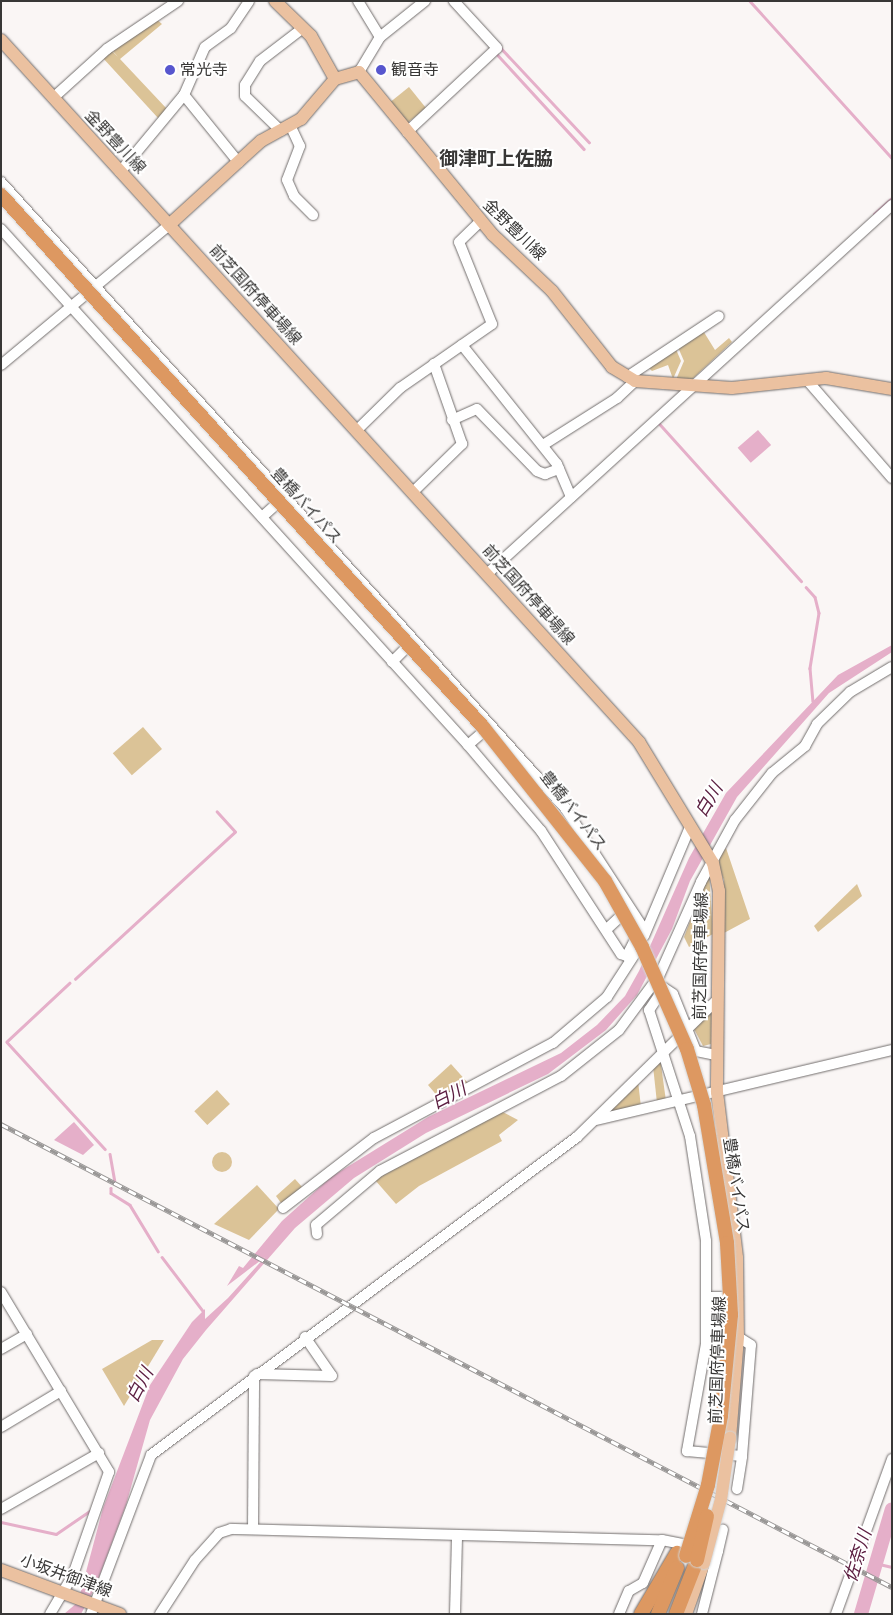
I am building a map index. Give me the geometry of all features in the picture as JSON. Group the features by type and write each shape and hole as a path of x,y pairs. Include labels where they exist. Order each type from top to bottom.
{"highway":[{"name":"豊橋バイパス","path":"1,194 483,727 605,881 642,947 687,1048 719,1174 731,1315 717,1446 689,1557 666,1614"},
{"name":"豊橋バイパス","path":"1,202 480,731 600,882 638,948 682,1050 700,1106 723,1240 720,1380 689,1557 658,1614"},
{"path":"641,1614 689,1557"},
{"path":"676,1614 689,1557"}],"main road":[{"path":"275,1 303,28 335,79"},
{"name":"金野豊川線","path":"1,40 170,225"},
{"name":"金野豊川線","path":"359,72 481,221 529,266 612,367 631,379"},
{"path":"170,225 261,142 286,129 335,79 359,72"},
{"name":"前芝国府停車場線","path":"170,225 639,742 712,862 719,891 716,1055 718,1092 733,1208 738,1337 730,1438 721,1500 689,1557 686,1614"},
{"path":"631,379 692,387 845,379 892,389"},
{"name":"小坂井御津線","path":"1,1570 66,1591 94,1607 120,1614"}],"street":[{"path":"53,98 107,49 178,1"},
{"path":"120,172 184,95 198,56 231,28 249,1"},
{"path":"358,1 380,37"},
{"path":"359,72 380,37 425,1"},
{"path":"407,132 497,48 454,1"},
{"path":"303,28 260,61 245,85 245,96 286,129 300,146 287,180 294,196 313,215"},
{"path":"184,95 239,163"},
{"path":"1,182 284,497 493,724 565,808 642,926 627,956 622,954 608,928 541,831 468,745 1,229"},
{"path":"487,574 892,205"},
{"path":"356,431 400,388 462,345 494,319 459,242 481,221"},
{"path":"1,365 170,225"},
{"path":"543,445 617,398 631,379 719,316"},
{"path":"462,345 543,445 559,469 572,497"},
{"path":"413,492 462,444 452,420 434,364"},
{"path":"807,380 892,478"},
{"path":"452,420 477,410 537,471 545,474 559,469"},
{"path":"262,517 284,497"},
{"path":"392,662 415,639"},
{"path":"316,1234 316,1225 380,1172 561,1076 603,1045 630,1017 659,976 712,862 735,820 772,773 804,746 818,724 850,692 892,667"},
{"path":"468,745 493,724"},
{"path":"541,831 565,808"},
{"path":"283,1208 374,1138 553,1043 584,1020 631,963 691,829"},
{"path":"608,928 631,907"},
{"path":"716,1055 696,1051 673,994 664,988 649,1010 666,1050 680,1100 701,1192 708,1297 706,1344 687,1451 742,1456"},
{"path":"94,1607 151,1456 305,1337 450,1234 596,1120 717,1000"},
{"path":"596,1120 892,1050"},
{"path":"1,1292 99,1453 108,1472 66,1591 50,1614"},
{"path":"708,1297 737,1297"},
{"path":"1,1349 27,1334"},
{"path":"255,1375 332,1376 305,1337"},
{"path":"737,1489 742,1456 751,1345 738,1337"},
{"path":"253,1529 255,1375"},
{"path":"1,1427 61,1391"},
{"path":"1,1509 99,1453"},
{"path":"836,1614 892,1459"},
{"path":"160,1614 183,1574 219,1533 253,1529 662,1540 718,1551"},
{"path":"702,1614 723,1530"},
{"path":"455,1614 457,1534"},
{"path":"619,1614 629,1591 643,1583 662,1540"}],"shaded area":[{"path":"155,18 162,24 120,59 167,109 158,118 102,57 110,49 118,57 112,50"},
{"path":"409,87 426,108 407,123 390,102"},
{"path":"702,329 715,350 729,338 732,342 688,383 675,382 684,361 677,345"},
{"path":"675,347 681,361 673,379 668,365 652,371 646,365"},
{"path":"758,430 771,445 751,463 738,448"},
{"path":"892,645 892,652 829,693 737,797 690,881 672,929 637,995 606,1030 548,1074 426,1133 354,1178 295,1228 206,1330 183,1359 150,1420 126,1505 95,1588 81,1614 64,1614 78,1602 103,1508 150,1385 192,1322 205,1309 205,1319 228,1298 265,1257 227,1286 239,1266 243,1268 282,1221 331,1177 428,1117 561,1053 597,1025 625,996 639,971 689,858 726,793 838,675"},
{"path":"143,727 162,749 132,775 113,753"},
{"path":"726,848 750,919 724,933 724,880 716,861"},
{"path":"709,872 713,934 689,947 684,937"},
{"path":"857,884 862,896 818,932 814,926"},
{"path":"712,1008 711,1044 703,1046 693,1027"},
{"path":"660,1058 666,1101 657,1103 653,1066"},
{"path":"451,1064 468,1083 439,1098 428,1085"},
{"path":"638,1081 641,1107 604,1116"},
{"path":"217,1090 230,1104 207,1125 194,1111"},
{"path":"499,1110 518,1120 499,1135 502,1141 419,1186 396,1204 375,1180"},
{"path":"74,1122 94,1145 83,1155 54,1140"},
{"path":"222,1152 229,1155 232,1162 229,1169 222,1172 215,1169 212,1162 215,1155"},
{"path":"295,1179 303,1188 281,1203 276,1196"},
{"path":"257,1185 279,1209 249,1240 214,1224"},
{"path":"152,1340 164,1340 124,1406 102,1369"}],"waterway":[{"path":"750,1 892,158"},
{"path":"501,48 589,142"},
{"path":"496,53 584,149"},
{"path":"874,214 892,198"},
{"path":"658,422 801,581"},
{"path":"806,587 815,597 819,613 810,668 813,701"},
{"path":"75,979 235,832 217,812"},
{"path":"70,983 7,1042 105,1149"},
{"path":"110,1154 115,1181"},
{"path":"111,1188 111,1193 130,1205 158,1251"},
{"path":"162,1257 203,1311"},
{"name":"佐奈川","path":"861,1614 892,1509"},
{"path":"1,1522 56,1534 91,1510"},
{"path":"875,1563 892,1567"}],"railway":[{"path":"1,1124 892,1587"}],"place":[{"name":"常光寺","path":"170,70"},
{"name":"観音寺","path":"381,70"}],"district":[{"name":"御津町上佐脇","path":"496,159"}],"water label":[{"name":"白川","path":"709,800"},
{"name":"白川","path":"449,1096"},
{"name":"白川","path":"140,1385"}]}
